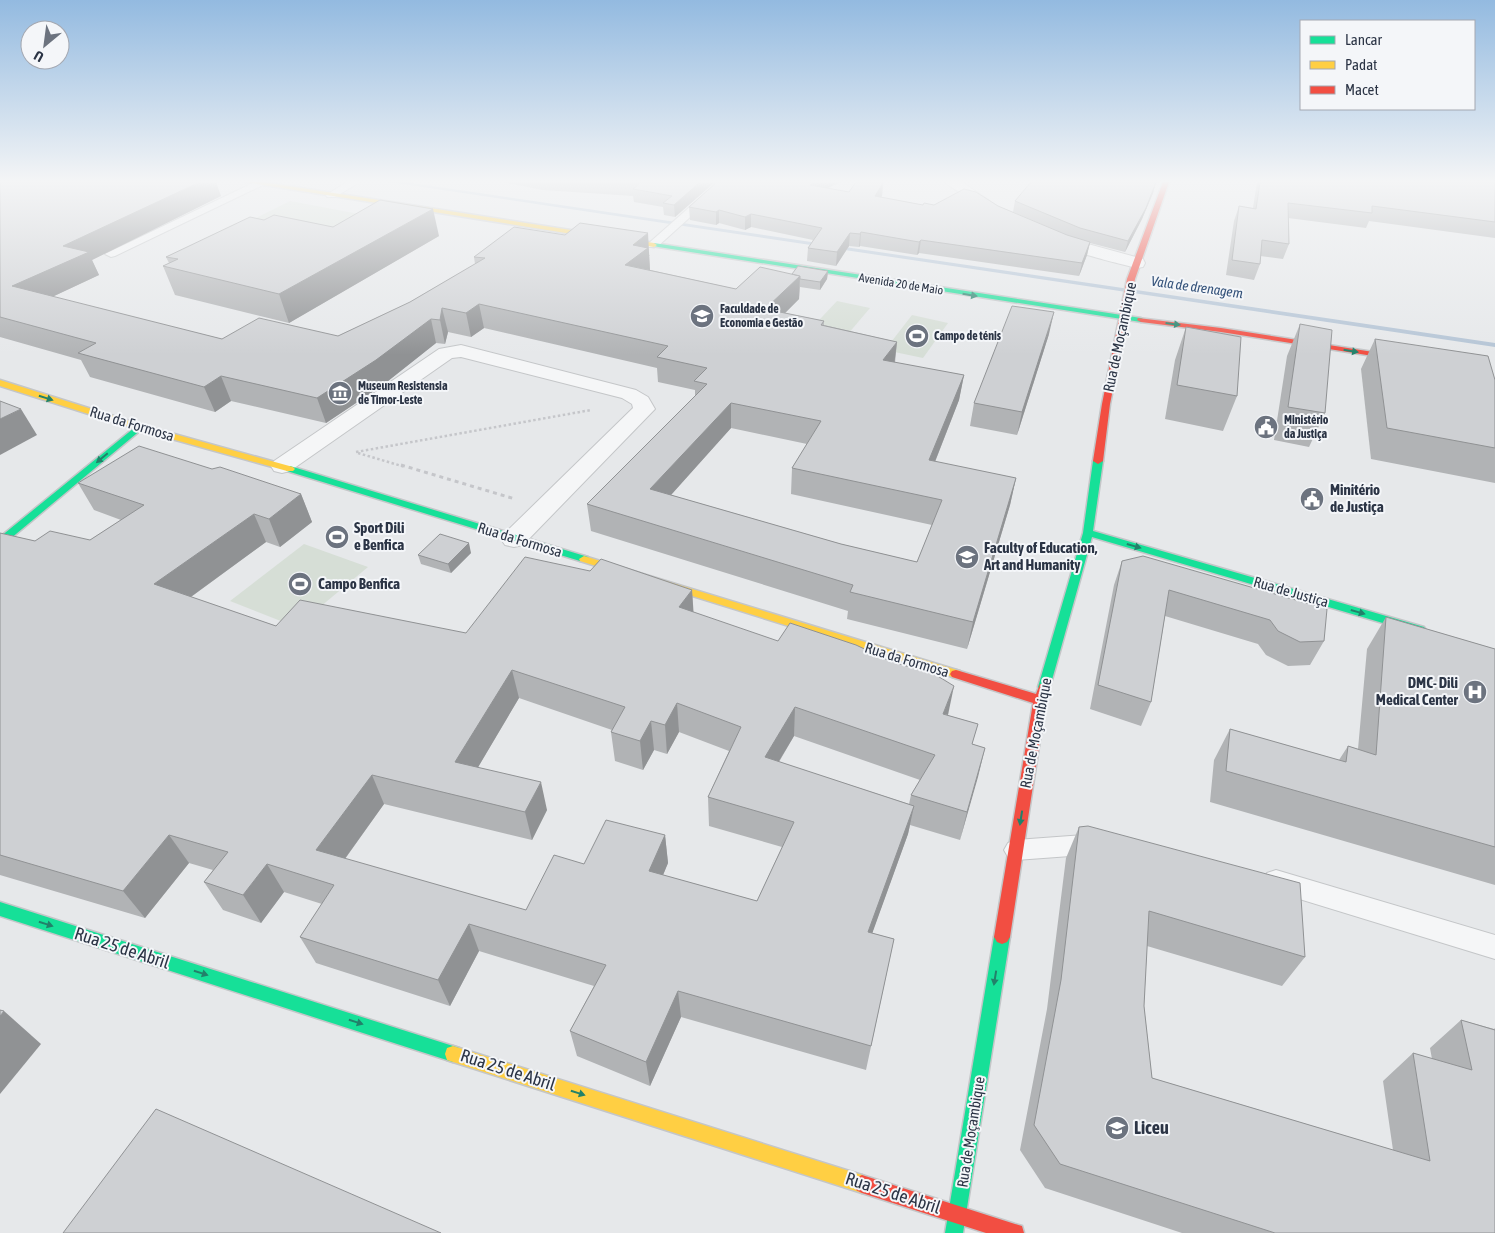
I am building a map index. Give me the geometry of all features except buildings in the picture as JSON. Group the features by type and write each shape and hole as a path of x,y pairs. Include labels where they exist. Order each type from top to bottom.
{"street":[{"name":"Avenida 20 de Maio","path":"612,240 1417,361"},
{"path":"1061,240 1137,263"},
{"name":"Rua de Moçambique","path":"954,1233 1040,700 1088,533 1106,404 1132,278 1145,240"},
{"path":"282,466 446,353 461,351 629,394 641,401 644,409 514,539"},
{"name":"Rua da Formosa","path":"0,383 139,427 282,466 1040,700"},
{"path":"0,542 139,427"},
{"name":"Rua de Justiça","path":"1088,533 1429,632"},
{"name":"Rua 25 de Abril","path":"0,909 1015,1233"}],"lane":[{"path":"111,254 142,240"},
{"path":"653,246 660,240"},
{"path":"1016,850 1084,845 1121,849"},
{"path":"1250,874 1495,947"}],"path":[{"path":"544,508 356,452 594,410"}],"shaded area":[{"path":"837,301 870,308 842,341 807,333"},
{"name":"Campo de ténis","path":"912,315 948,323 923,358 885,350"},
{"name":"Campo Benfica","path":"304,544 368,567 296,627 230,601"}],"waterway":[{"name":"Vala de drenagem","path":"781,240 1495,345"}],"traffic: fast":[{"path":"654,245 1141,320"},
{"path":"0,542 139,427"},
{"path":"1044,687 1088,533 1098,461"},
{"path":"290,469 584,559"},
{"path":"1088,533 1420,630"},
{"path":"0,909 453,1054"},
{"path":"954,1233 1002,937"}],"traffic: slow":[{"path":"619,240 654,245"},
{"path":"0,383 139,427 290,469"},
{"path":"584,559 956,674"},
{"path":"453,1054 862,1184"}],"traffic: jam":[{"path":"1098,461 1106,404 1131,279 1145,240"},
{"path":"1141,320 1221,330 1405,359"},
{"path":"956,674 1040,700"},
{"path":"1002,937 1040,700 1044,687"},
{"path":"862,1184 1015,1233"}],"place":[{"name":"Faculdade de Economia e Gestão","path":"702,316"},
{"name":"Campo de ténis","path":"917,336"},
{"name":"Museum Resistensia de Timor-Leste","path":"340,393"},
{"name":"Ministério da Justiça","path":"1266,427"},
{"name":"Minitério de Justiça","path":"1312,499"},
{"name":"Sport Dili e Benfica","path":"337,537"},
{"name":"Faculty of Education, Art and Humanity","path":"967,557"},
{"name":"Campo Benfica","path":"300,584"},
{"name":"DMC- Dili Medical Center","path":"1475,692"},
{"name":"Liceu","path":"1117,1128"}]}
